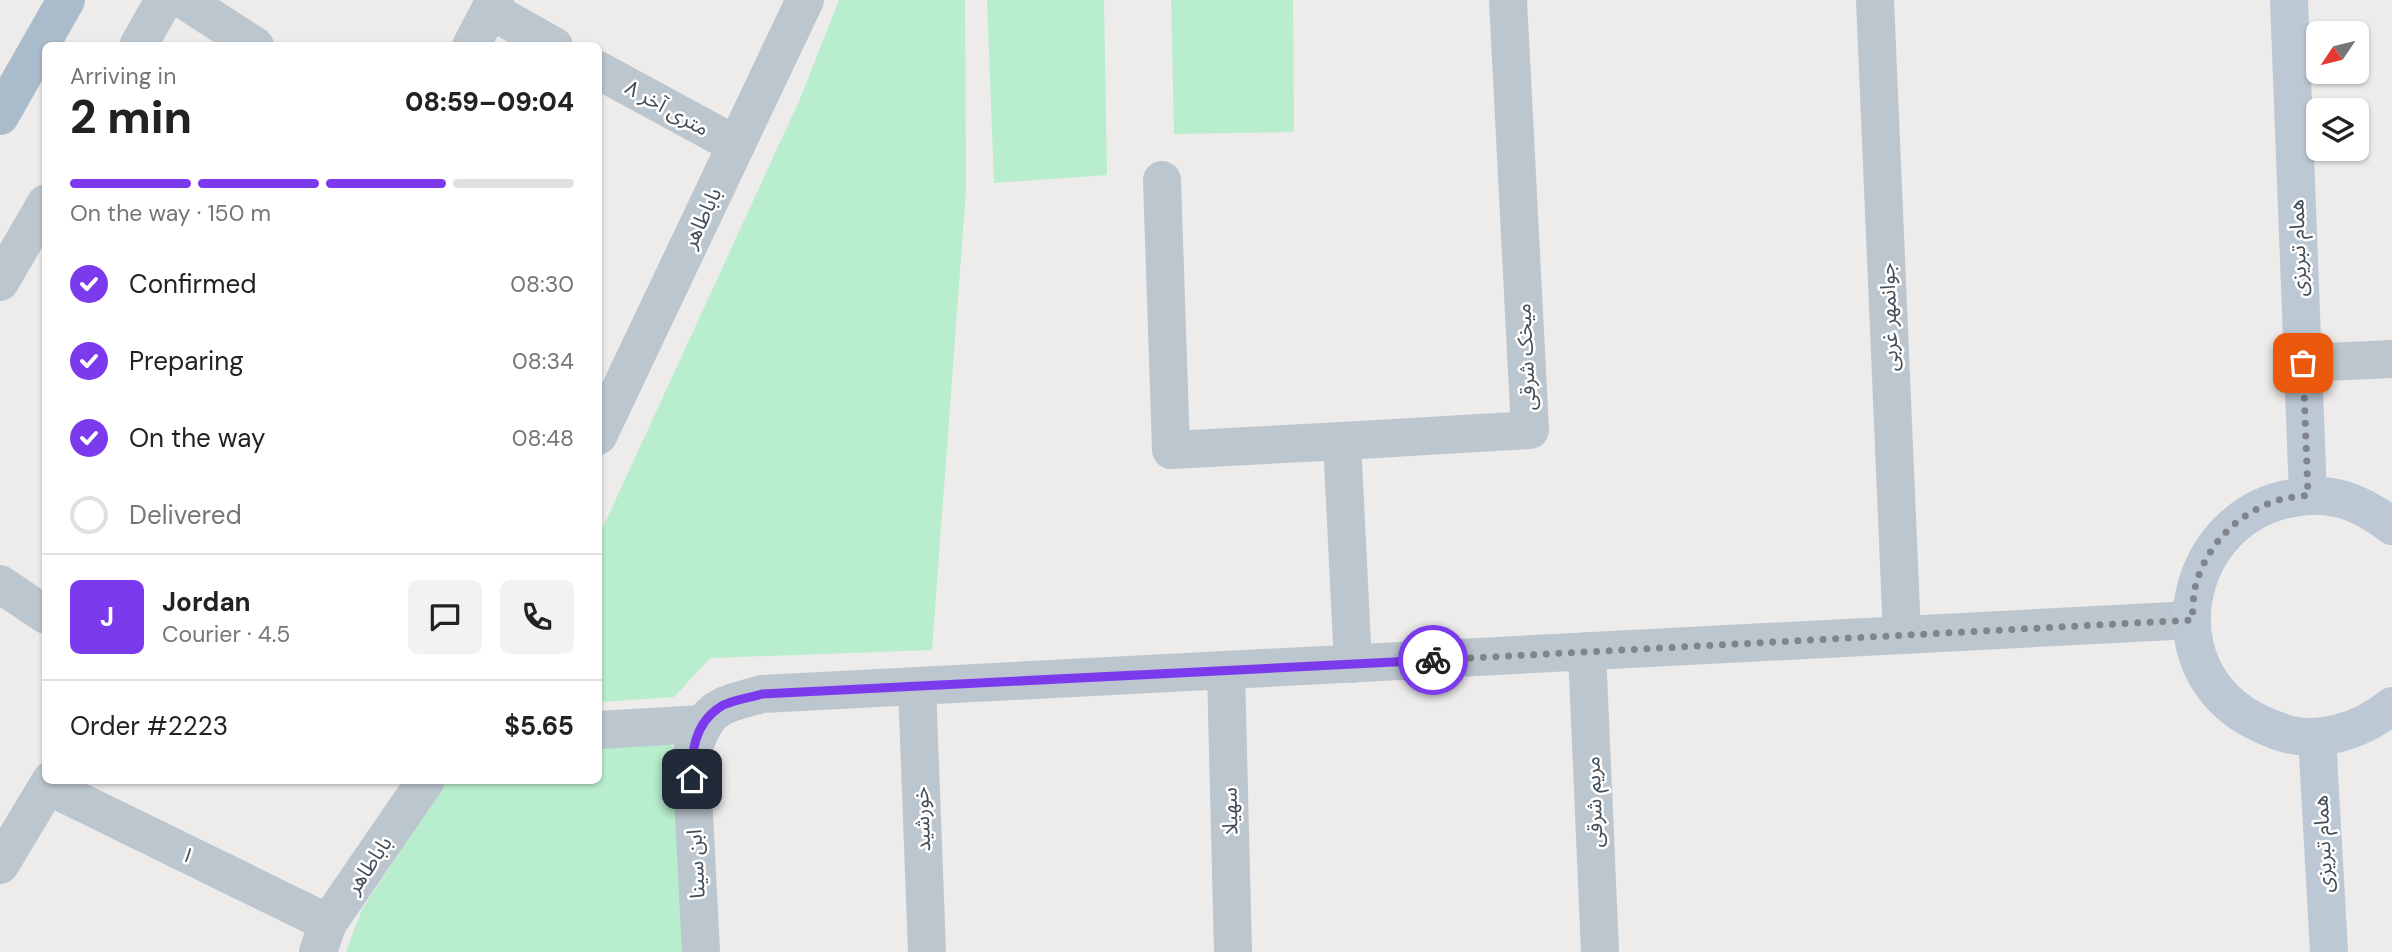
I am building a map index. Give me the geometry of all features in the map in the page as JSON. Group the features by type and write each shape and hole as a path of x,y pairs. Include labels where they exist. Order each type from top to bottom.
{"main road":[{"path":"42,42 66,0"},
{"name":"همام تبریزی","path":"2289,0 2308,495"},
{"path":"0,116 42,42"},
{"path":"2392,526 2368,509 2339,498 2308,495 2277,500 2248,513 2224,533 2206,559 2195,589 2192,620 2197,652 2210,680 2230,705 2256,723 2286,734 2317,737 2348,732 2377,718 2392,706"},
{"name":"همام تبریزی","path":"2317,737 2329,952"}],"street":[{"path":"140,42 164,0"},
{"path":"184,0 249,42"},
{"name":"باباطاهر","path":"602,422 805,0"},
{"name":"میخک شرقی","path":"1342,441 1530,430 1508,0"},
{"name":"جوانمهر غربی","path":"1875,0 1902,635"},
{"path":"473,42 493,5 548,42"},
{"name":"۸ متری آخر","path":"602,72 736,145"},
{"path":"1162,180 1171,450 1342,441 1353,664"},
{"path":"0,282 33,252 42,219"},
{"path":"2303,363 2392,359"},
{"path":"0,584 42,612"},
{"path":"602,730 702,724 721,706 762,694 2192,620"},
{"name":"مریم شرقی","path":"1587,652 1600,952"},
{"name":"سهیلا","path":"1226,671 1233,952"},
{"name":"خورشید","path":"917,686 927,952"},
{"name":"ابن سینا","path":"701,952 691,755 702,724"},
{"path":"0,865 49,784"},
{"name":"۱","path":"52,784 323,938"},
{"name":"باباطاهر","path":"323,938 423,784"}],"green space":[{"path":"839,0 965,0 966,190 932,650 710,658 674,697 602,702 602,529 800,99"},
{"path":"987,0 1104,0 1107,175 994,183"},
{"path":"1171,0 1293,0 1294,132 1174,134"},
{"path":"666,740 679,753 688,952 346,952 362,909 445,784 602,784 602,743"}],"way so far":[{"path":"1433,660 2192,620 2195,589 2206,559 2224,533 2248,513 2277,500 2308,495 2303,363"}],"route":[{"path":"692,779 691,755 702,724 721,706 762,694 1433,660"}]}
